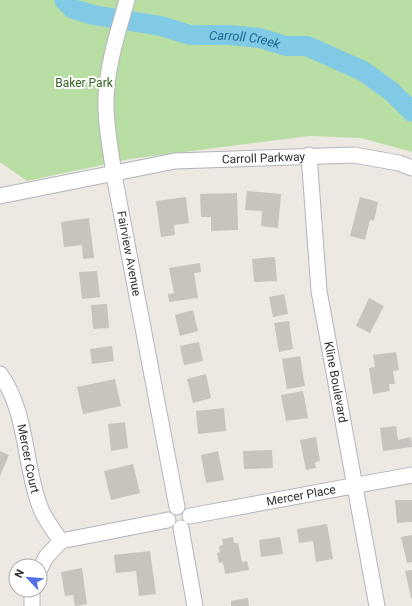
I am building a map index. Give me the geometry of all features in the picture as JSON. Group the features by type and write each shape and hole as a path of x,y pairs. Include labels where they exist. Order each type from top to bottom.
{"street":[{"name":"Fairview Avenue","path":"126,2 110,64 106,99 114,175 177,507"},
{"name":"Carroll Parkway","path":"1,195 114,175 175,161 354,155 399,162 412,168"},
{"name":"Kline Boulevard","path":"309,156 319,291 356,484 377,606"},
{"name":"Mercer Court","path":"0,374 7,383 17,411 39,504 61,541"},
{"name":"Mercer Place","path":"190,516 356,484 412,475"},
{"path":"177,507 184,508 190,516 187,525 181,528 174,527 168,520 169,513 177,507"},
{"path":"46,558 61,541 168,520"},
{"path":"181,528 195,606"}],"green space":[{"name":"Baker Park","path":"0,0 412,0 412,152 361,138 309,136 130,159 27,181 0,162"}],"building":[{"path":"247,191 281,194 278,228 261,226 262,211 245,210"},
{"path":"237,193 238,230 211,231 211,217 201,217 200,194"},
{"path":"186,197 189,223 174,225 175,235 161,237 156,201"},
{"path":"360,197 378,202 374,221 370,220 365,240 350,236"},
{"path":"89,218 94,258 83,259 82,245 64,247 61,222"},
{"path":"275,257 277,281 254,282 252,259"},
{"path":"200,263 201,272 194,273 198,298 169,302 168,294 174,293 169,268"},
{"path":"97,271 100,297 82,299 79,272"},
{"path":"284,294 288,314 273,317 269,297"},
{"path":"369,298 384,306 370,333 356,326"},
{"path":"107,304 109,328 93,329 91,305"},
{"path":"193,310 198,331 180,336 175,315"},
{"path":"289,321 293,349 279,352 274,323"},
{"path":"199,342 203,361 184,365 180,346"},
{"path":"112,346 114,361 92,364 90,349"},
{"path":"396,352 399,370 393,371 395,384 389,384 390,391 373,394 369,368 375,367 373,355"},
{"path":"300,356 305,386 287,389 282,359"},
{"path":"206,374 211,398 193,403 187,379"},
{"path":"115,379 121,406 83,414 77,387"},
{"path":"303,391 308,418 286,421 281,395"},
{"path":"224,408 226,431 198,434 196,411"},
{"path":"125,422 128,448 111,451 108,424"},
{"path":"396,426 398,440 411,437 412,447 383,451 380,428"},
{"path":"316,437 320,461 315,462 316,468 306,470 300,440"},
{"path":"272,450 273,468 244,469 243,451"},
{"path":"0,451 9,455 0,476"},
{"path":"218,451 224,480 206,483 201,455"},
{"path":"133,464 140,493 111,500 104,471"},
{"path":"395,500 412,500 412,522 397,523"},
{"path":"327,524 333,559 316,562 313,541 299,543 297,529"},
{"path":"412,535 412,562 407,563 401,537"},
{"path":"233,537 234,543 238,543 242,562 247,561 249,570 225,574 224,566 222,562 219,563 217,553 220,552 219,546 223,545 222,539"},
{"path":"280,537 283,554 261,557 259,540"},
{"path":"150,551 156,594 139,596 136,571 116,573 114,555"},
{"path":"82,568 87,604 75,606 73,595 65,596 61,572"},
{"path":"412,570 412,598 411,598 405,571"},
{"path":"248,598 249,606 231,606 231,601"}],"waterway":[{"name":"Carroll Creek","path":"64,0 73,9 93,15 161,26 190,35 229,35 260,38 286,46 307,46 363,71 391,91 412,112"}]}
